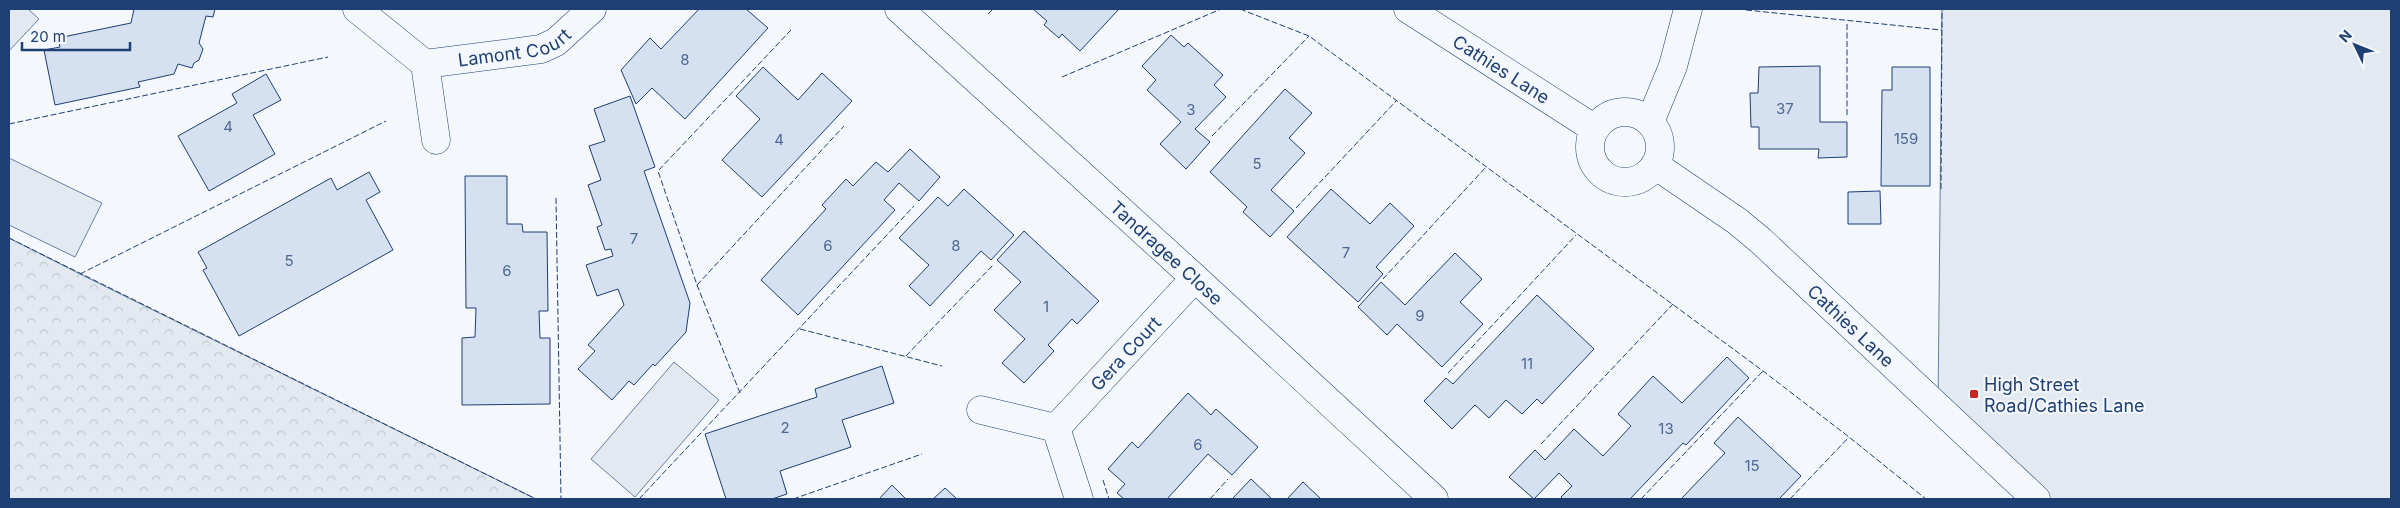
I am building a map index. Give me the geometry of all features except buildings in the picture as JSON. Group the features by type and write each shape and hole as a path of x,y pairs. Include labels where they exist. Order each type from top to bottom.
{"street":[{"path":"357,9 425,64 436,140"},
{"name":"Lamont Court","path":"425,64 541,49 556,42 592,9"},
{"name":"Tandragee Close","path":"899,9 1195,278 1434,499"},
{"name":"Cathies Lane","path":"1408,9 1595,129"},
{"path":"1650,122 1673,66 1688,9"},
{"path":"1621,112 1631,112 1650,122 1660,142 1659,154 1655,165 1647,174 1636,180 1624,182 1612,179 1602,173 1594,164 1590,152 1590,140 1595,129 1610,115 1621,112"},
{"name":"Cathies Lane","path":"1655,165 1736,221 1760,240 2036,499"},
{"name":"Gera Court","path":"1056,428 1195,278"},
{"path":"981,410 1056,428 1079,499"}],"green space":[{"path":"9,9 28,9 39,19 9,51"},
{"path":"1942,9 2391,9 2391,499 2036,499 1938,407"},
{"path":"9,158 102,203 75,257 9,225"},
{"path":"9,238 80,274 536,499 9,499"},
{"path":"674,362 719,400 635,497 591,459"}],"fence":[{"path":"988,14 993,9"},
{"path":"1062,77 1221,9"},
{"path":"1240,9 1309,36 1763,371 1926,499"},
{"path":"1941,189 1942,9"},
{"path":"1746,10 1941,30"},
{"path":"1847,22 1847,115"},
{"path":"740,393 697,285 658,171 791,30"},
{"path":"1212,136 1309,36"},
{"path":"9,124 328,57"},
{"path":"1296,208 1397,100"},
{"path":"80,274 386,121"},
{"path":"697,285 844,126"},
{"path":"1383,279 1486,167"},
{"path":"556,198 561,499"},
{"path":"639,499 914,206"},
{"path":"1448,373 1576,235"},
{"path":"9,238 536,499"},
{"path":"906,356 994,264"},
{"path":"1541,444 1673,304"},
{"path":"800,329 942,366"},
{"path":"1641,499 1763,371"},
{"path":"1790,499 1849,437"},
{"path":"793,499 922,454"},
{"path":"1210,499 1228,479"},
{"path":"1103,480 1109,499"}],"place":[{"name":"High Street Road/Cathies Lane","path":"1974,394"}]}
